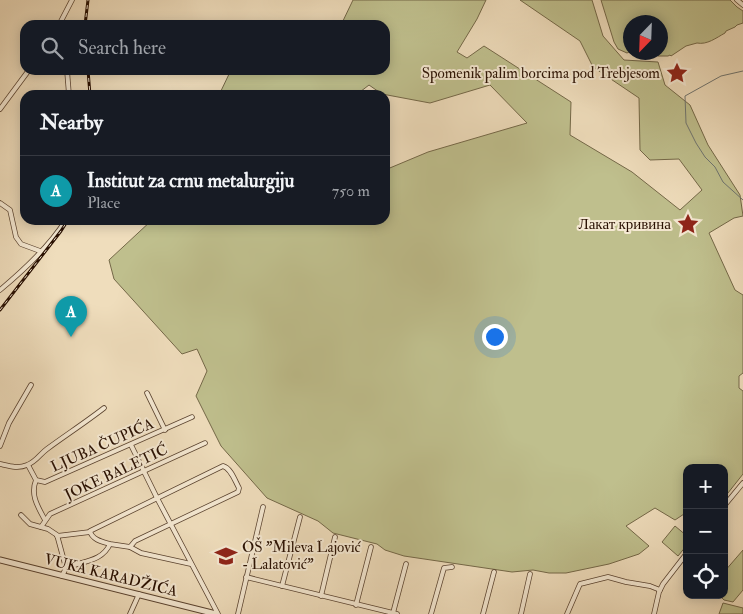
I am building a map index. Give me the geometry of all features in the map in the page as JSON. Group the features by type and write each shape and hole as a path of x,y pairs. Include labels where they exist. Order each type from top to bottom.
{"street":[{"path":"62,20 72,0"},
{"path":"0,109 25,75"},
{"path":"68,75 69,90"},
{"path":"0,203 10,210 16,237 21,244 40,251"},
{"path":"0,290 58,233 63,225"},
{"path":"0,446 9,423 31,384"},
{"path":"147,393 165,430"},
{"path":"28,465 46,449 59,442 104,408"},
{"name":"LJUBA ČUPIĆA","path":"0,464 19,468 28,465 36,480 45,482 192,417"},
{"name":"JOKE BALETIĆ","path":"44,520 50,514 205,443"},
{"path":"131,445 217,614"},
{"path":"57,536 90,532 223,466 230,470 239,488 238,492 170,523 135,541 130,547"},
{"path":"36,480 33,487 33,496 44,520 41,527"},
{"path":"728,501 743,483"},
{"path":"238,614 263,507"},
{"path":"21,515 30,524 48,529 57,536 66,568 62,576"},
{"path":"282,586 300,517"},
{"path":"90,532 96,539 110,544 130,547 141,553 191,564"},
{"path":"320,596 335,537"},
{"path":"66,568 82,564 107,552 110,544"},
{"path":"356,605 372,547"},
{"path":"654,614 660,590 686,554"},
{"name":"VUKA KARADŽIĆA","path":"0,560 217,614"},
{"path":"246,577 395,614 406,564"},
{"path":"431,614 444,568 452,567"},
{"path":"483,614 494,572"},
{"path":"521,614 530,574"},
{"path":"567,614 580,584 585,582 608,577 660,590"},
{"path":"130,614 139,594"}],"green space":[{"path":"353,0 486,0 457,52 467,58 484,46 571,102 570,135 632,172 680,210 702,190 679,159 650,160 640,150 639,98 593,67 580,41 520,0 592,0 603,36 623,60 658,62 665,85 690,105 708,145 740,195 743,216 734,218 709,233 735,290 743,295 743,373 739,376 739,388 743,391 743,474 728,493 728,464 683,464 683,515 675,520 655,508 626,526 649,546 639,554 609,564 566,573 549,573 533,570 512,572 404,556 385,550 377,544 333,533 318,521 267,498 221,446 196,396 207,371 197,349 182,354 114,279 109,260 147,225 390,225 390,168 428,152 527,123 490,85 430,103 390,96 390,90 376,90 369,85 362,90 221,90 229,75 390,75 390,20 343,20"},
{"path":"601,0 730,0 743,11 743,23 711,41 686,46 671,56 668,56 668,15 623,15 623,51 618,49"},
{"path":"675,526 683,533 683,550 678,556 662,542"},
{"path":"743,550 743,590 733,602 723,599 728,599 728,567"},
{"path":"723,603 743,608 743,614 719,614"}],"waterway":[{"path":"743,71 721,76 685,96 686,123 696,143 705,157 715,167 723,182 743,200"}],"railway":[{"path":"86,20 88,0"},
{"path":"88,75 90,90"},
{"path":"0,310 65,225"}],"place":[{"name":"Spomenik palim borcima pod Trebjesom","path":"677,73"},
{"name":"Лакат кривина","path":"688,224"},
{"name":"Institut za crnu metalurgiju","path":"71,337"},
{"name":"OŠ \"Mileva Lajović - Lalatović\"","path":"226,556"}]}
